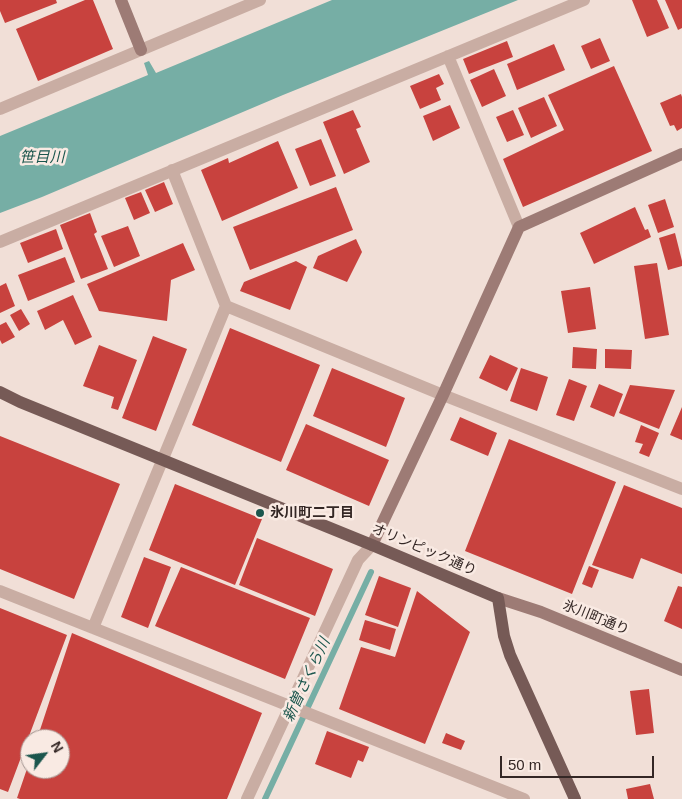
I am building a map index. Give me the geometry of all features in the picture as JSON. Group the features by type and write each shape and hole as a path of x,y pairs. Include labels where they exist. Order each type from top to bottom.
{"main road":[{"name":"オリンピック通り","path":"0,392 20,402 372,544 498,598"},
{"path":"498,598 504,636 510,655 575,799"}],"street":[{"path":"121,0 141,50"},
{"path":"0,108 260,0"},
{"path":"0,242 584,0"},
{"path":"448,56 519,227"},
{"path":"247,799 358,560 372,544 443,395 519,227 682,154"},
{"path":"94,628 226,306 172,170"},
{"path":"226,306 443,395 682,489"},
{"path":"0,591 524,799"},
{"name":"氷川町通り","path":"498,598 542,612 682,670"}],"water":[{"name":"笹目川","path":"332,0 518,0 283,95 0,213 0,136 148,75 144,63 149,61 156,73"}],"building":[{"path":"0,0 56,0 57,3 5,23 0,11"},
{"path":"85,0 93,0 113,49 38,81 16,29"},
{"path":"632,0 657,0 669,28 647,37"},
{"path":"665,0 682,0 682,28 678,30"},
{"path":"600,38 610,61 591,69 581,46"},
{"path":"507,41 513,57 469,74 463,59"},
{"path":"554,44 565,70 517,90 507,64"},
{"path":"614,66 652,151 523,207 503,159 564,130 548,95"},
{"path":"494,69 506,96 482,107 470,80"},
{"path":"439,74 444,84 436,88 441,100 420,109 410,86"},
{"path":"681,94 682,128 677,131 674,125 670,126 660,103"},
{"path":"544,97 557,126 531,138 518,108"},
{"path":"450,105 460,128 433,141 423,116"},
{"path":"353,110 361,127 356,129 370,162 344,174 323,122"},
{"path":"513,110 524,135 507,142 496,117"},
{"path":"321,139 336,176 310,186 295,149"},
{"path":"278,141 298,188 222,221 201,170 228,158 229,163"},
{"path":"164,182 173,204 155,212 145,190"},
{"path":"336,187 353,230 250,270 233,227"},
{"path":"141,192 150,213 134,220 125,198"},
{"path":"665,199 674,227 658,233 648,205"},
{"path":"635,207 645,230 648,229 651,237 594,264 580,233"},
{"path":"90,213 97,232 94,234 108,269 81,279 60,225"},
{"path":"128,226 140,256 114,267 101,236"},
{"path":"56,229 63,249 28,263 20,243"},
{"path":"675,233 682,266 668,270 659,238"},
{"path":"356,239 362,252 347,282 313,268 318,256"},
{"path":"183,243 195,270 171,280 167,321 99,311 87,284"},
{"path":"65,257 75,282 28,301 18,275"},
{"path":"296,261 307,267 290,310 240,291 244,282"},
{"path":"657,263 669,335 645,339 634,266"},
{"path":"6,283 15,306 0,313 0,286"},
{"path":"590,287 596,329 568,333 561,291"},
{"path":"73,295 92,337 75,345 63,320 45,330 37,311"},
{"path":"21,309 30,324 19,331 10,315"},
{"path":"6,322 15,337 2,344 0,340 0,325"},
{"path":"230,328 320,365 281,462 192,425"},
{"path":"153,336 187,349 156,431 122,418"},
{"path":"99,345 137,360 118,410 111,408 114,397 83,386"},
{"path":"573,347 597,349 596,369 572,368"},
{"path":"605,349 632,350 631,369 605,368"},
{"path":"490,355 518,368 507,391 479,378"},
{"path":"332,368 405,398 386,447 313,416"},
{"path":"521,368 548,377 537,411 510,401"},
{"path":"569,379 587,386 574,421 556,415"},
{"path":"599,384 623,394 614,417 590,407"},
{"path":"630,385 675,390 659,429 619,413"},
{"path":"682,407 682,440 670,435"},
{"path":"460,417 497,433 488,456 450,440"},
{"path":"306,424 389,460 369,506 286,470"},
{"path":"641,425 659,433 649,457 639,453 643,444 635,442"},
{"path":"0,436 120,484 74,599 0,569"},
{"path":"509,439 616,482 572,594 465,551"},
{"path":"175,484 262,519 235,585 149,550"},
{"path":"624,485 682,508 682,574 641,558 633,579 592,565"},
{"path":"257,538 333,569 315,616 239,585"},
{"path":"144,557 171,567 148,628 121,617"},
{"path":"589,566 599,570 592,588 582,584"},
{"path":"181,567 310,618 285,679 155,626"},
{"path":"379,576 411,588 398,627 365,615"},
{"path":"678,586 682,587 682,629 664,621"},
{"path":"417,591 470,632 425,744 339,709 361,647 395,657"},
{"path":"0,608 67,635 32,729 20,729 20,760 8,792 0,789"},
{"path":"365,620 396,629 390,650 359,640"},
{"path":"72,633 262,713 227,799 17,798 24,779 70,779 70,729 40,729"},
{"path":"649,689 654,733 636,735 630,691"},
{"path":"327,731 369,747 363,762 358,760 351,778 315,764"},
{"path":"446,733 465,741 461,750 442,743"},
{"path":"650,784 654,799 628,799 626,789"}],"waterway":[{"name":"新曽さくら川","path":"265,799 371,572"}],"place":[{"name":"氷川町二丁目","path":"260,513"}]}
